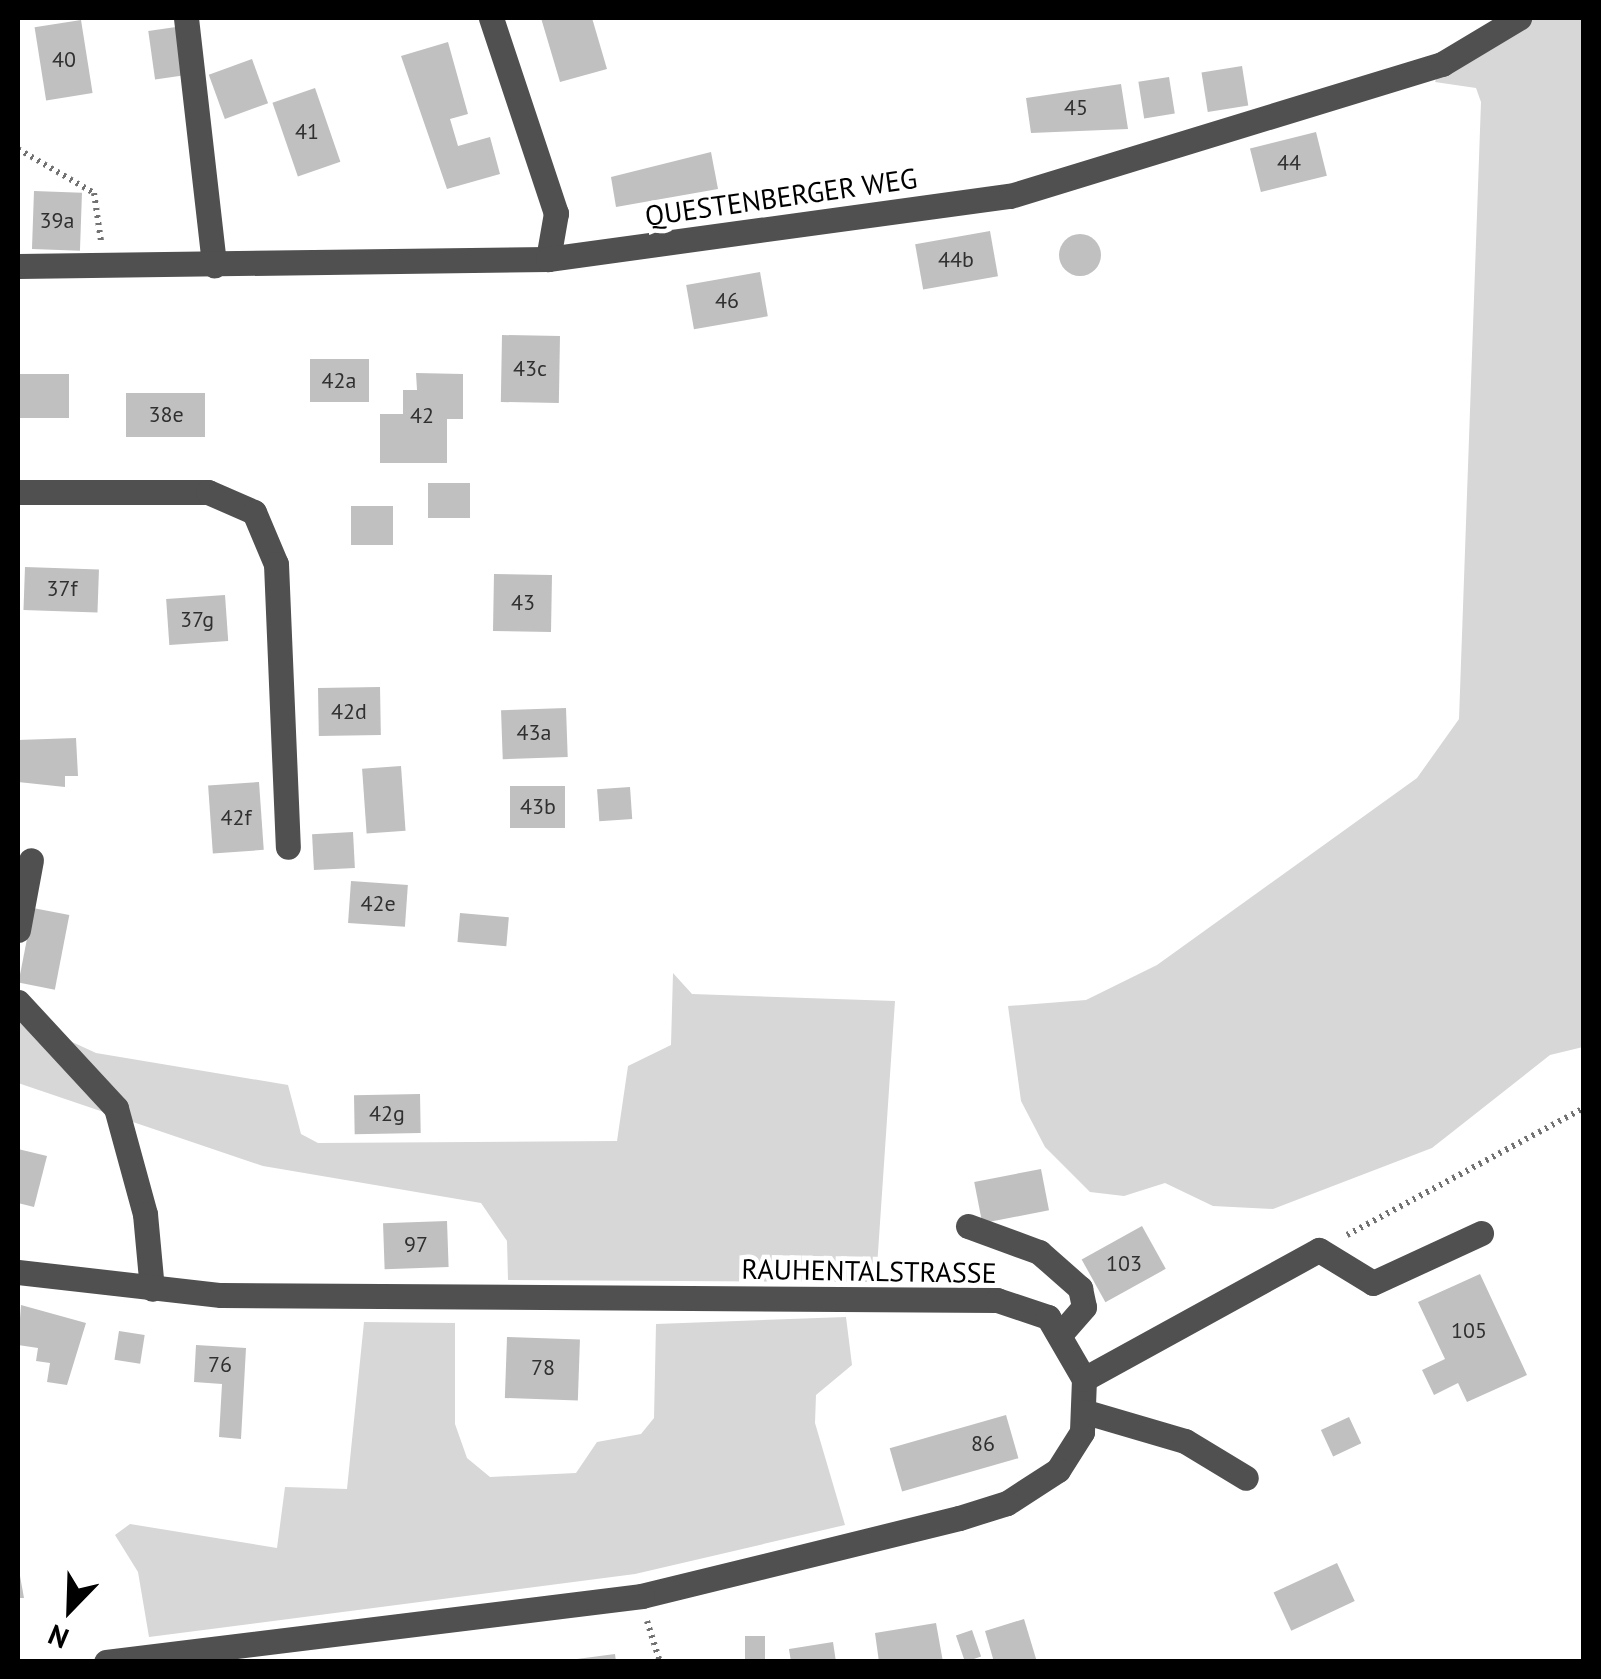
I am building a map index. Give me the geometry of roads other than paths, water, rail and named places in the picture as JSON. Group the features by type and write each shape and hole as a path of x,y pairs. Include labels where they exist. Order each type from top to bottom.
{"street":[{"path":"186,18 214,265"},
{"path":"491,18 556,212 548,260"},
{"name":"QUESTENBERGER WEG","path":"18,266 548,260 1010,196 1442,64 1519,18"},
{"path":"18,492 208,492 254,512 276,564 288,846"},
{"path":"18,930 31,860"},
{"path":"18,1002 116,1108 145,1214 152,1289"},
{"path":"106,1662 642,1596 1007,1503 1058,1470 1086,1412 1084,1378 1064,1331 1084,1307 1080,1288 1039,1252 968,1226"},
{"path":"1084,1378 1319,1250 1373,1282 1481,1233"},
{"name":"RAUHENTALSTRASSE","path":"18,1272 152,1289 997,1300 1064,1331"},
{"path":"1086,1412 1185,1442 1246,1478"}]}
